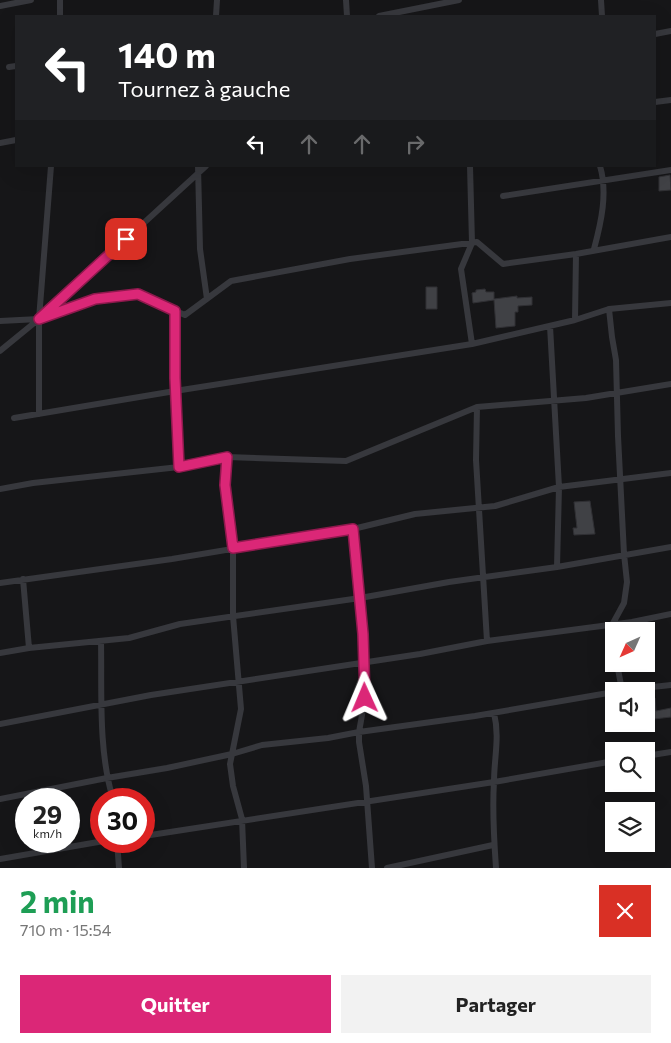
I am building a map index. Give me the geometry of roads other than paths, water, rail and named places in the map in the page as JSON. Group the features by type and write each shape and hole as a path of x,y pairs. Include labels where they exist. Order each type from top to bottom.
{"street":[{"path":"0,6 31,0"},
{"path":"60,0 60,15"},
{"path":"216,15 217,0"},
{"path":"346,0 347,15"},
{"path":"384,15 459,0"},
{"path":"601,0 602,15"},
{"path":"656,34 671,31"},
{"path":"9,67 15,66"},
{"path":"656,102 671,100"},
{"path":"0,143 15,140"},
{"path":"39,414 39,319 52,167"},
{"path":"470,167 472,243 461,270 472,344"},
{"path":"594,249 601,221 602,182 600,167"},
{"path":"0,351 39,319 198,169"},
{"path":"198,169 200,249 208,299"},
{"path":"504,196 671,170"},
{"path":"0,321 39,319 95,299 138,294 185,315 231,281 350,259 477,242 503,264 576,254 594,249 671,237"},
{"path":"575,320 576,254"},
{"path":"14,418 472,344 575,320 609,309 671,304"},
{"path":"609,309 616,360 627,592 624,604 614,622"},
{"path":"175,311 175,391 179,467"},
{"path":"550,326 559,488 557,567"},
{"path":"0,489 33,483 179,467 227,457 346,461 477,407 554,402 617,394 671,384"},
{"path":"477,407 476,460 486,641"},
{"path":"227,457 226,493 233,548 233,616 241,709 232,754 231,774 242,820 244,868"},
{"path":"0,583 172,559 353,529 416,514 495,506 559,488 671,474"},
{"path":"353,529 364,663 365,698 359,732 372,868"},
{"path":"0,653 28,648 129,638 175,625 360,598 671,547"},
{"path":"23,580 28,648"},
{"path":"628,622 671,614"},
{"path":"0,724 151,695 420,654 486,641 605,626"},
{"path":"101,641 102,705 107,778 110,788"},
{"path":"655,687 671,685"},
{"path":"0,799 167,768 232,754 262,744 328,738 494,713 605,693"},
{"path":"494,713 498,736 494,782 493,845 496,868"},
{"path":"655,755 671,752"},
{"path":"155,834 494,782 605,763"},
{"path":"0,859 90,843"},
{"path":"387,868 493,845"},
{"path":"118,853 119,868"}]}
